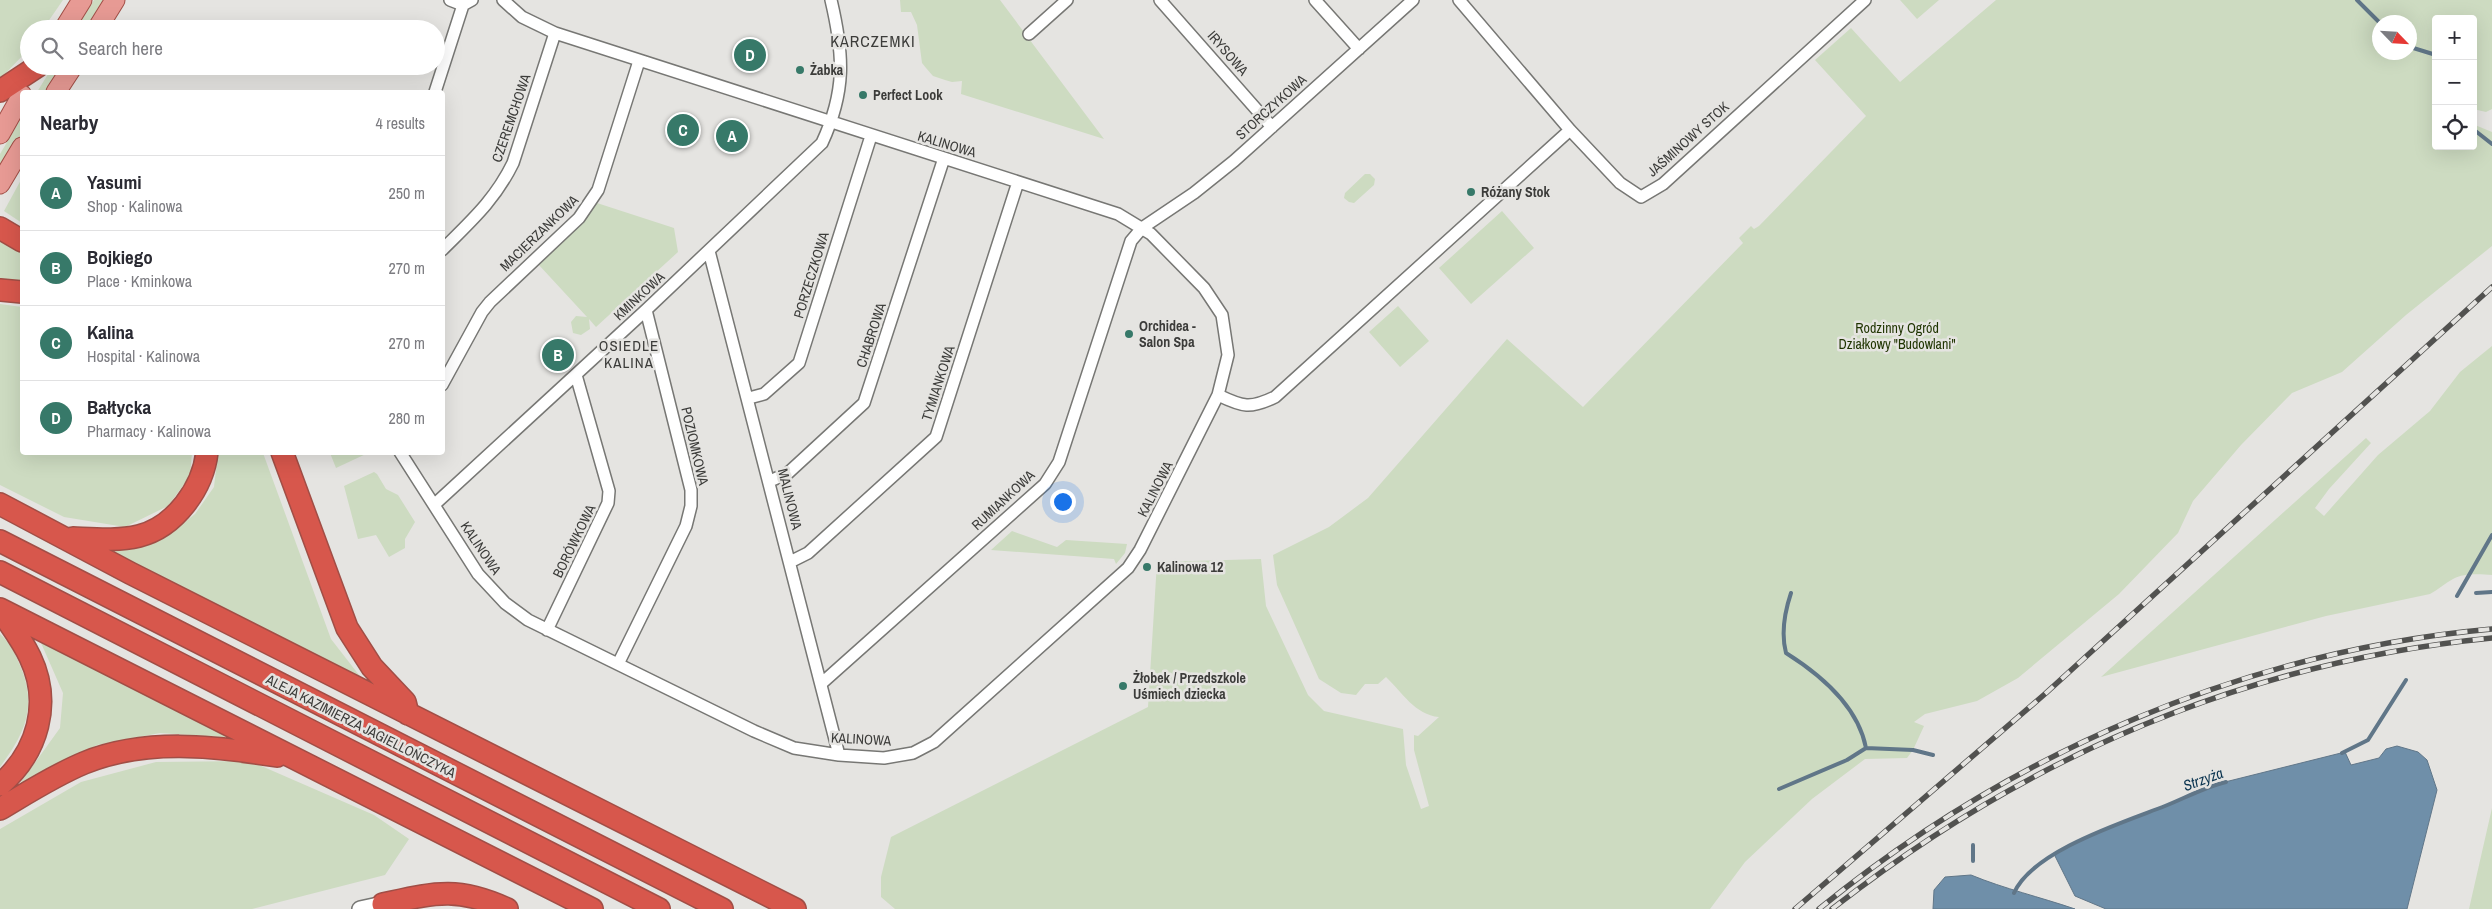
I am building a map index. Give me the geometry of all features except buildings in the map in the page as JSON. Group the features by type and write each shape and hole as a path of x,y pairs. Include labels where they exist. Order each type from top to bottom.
{"highway":[{"path":"0,91 25,75"},
{"path":"0,228 20,240"},
{"path":"0,290 20,292"},
{"path":"67,538 124,539 142,535 156,529 184,507 202,474 206,455"},
{"path":"283,455 347,628 372,667 405,702 408,714"},
{"path":"0,504 408,714 795,909"},
{"name":"ALEJA KAZIMIERZA JAGIELLOŃCZYKA","path":"0,541 722,909"},
{"name":"ALEJA KAZIMIERZA JAGIELLOŃCZYKA","path":"0,572 659,909"},
{"path":"0,610 592,909"},
{"path":"0,610 30,657 39,681 41,696 40,722 35,740 11,775 0,785"},
{"path":"0,809 64,772 86,762 126,751 172,747 220,747 297,759"},
{"path":"383,904 432,893 462,893 486,899 507,909"}],"main road":[{"path":"70,20 82,0"},
{"path":"103,20 115,0"},
{"path":"25,90 34,75"},
{"path":"57,90 67,75"},
{"path":"0,134 20,99"},
{"path":"0,184 20,150"}],"street":[{"path":"445,65 468,2 450,0"},
{"name":"KALINOWA","path":"402,455 478,574 490,588 524,617 547,630 786,744 839,755 884,758 913,753 934,742 1128,568 1140,550 1218,395 1228,355 1222,315 1204,288 1142,228 1118,214 555,33 522,17 503,0"},
{"name":"KMINKOWA","path":"435,504 646,310 822,143 832,123 842,62 839,35 831,0"},
{"path":"1029,34 1067,0"},
{"name":"IRYSOWA","path":"1160,0 1272,127"},
{"path":"1315,0 1359,49"},
{"name":"STORCZYKOWA","path":"1142,228 1194,193 1272,127 1413,0"},
{"name":"JAŚMINOWY STOK","path":"1459,0 1570,130 1620,183 1641,197 1663,184 1864,0"},
{"name":"CZEREMCHOWA","path":"445,247 494,197 504,182 513,163 555,33"},
{"name":"MACIERZANKOWA","path":"445,380 482,312 490,302 579,218 591,204 598,190 639,61"},
{"path":"436,90 441,75"},
{"path":"1218,395 1234,402 1254,406 1275,397 1570,130"},
{"name":"PORZECZKOWA","path":"749,398 764,394 799,363 871,136"},
{"name":"CHABROWA","path":"770,481 788,474 864,402 944,158"},
{"name":"TYMIANKOWA","path":"790,562 808,553 936,438 1018,182"},
{"name":"RUMIANKOWA","path":"822,683 1045,484 1059,462 1131,241 1142,228"},
{"name":"MALINOWA","path":"709,250 749,398 839,755"},
{"name":"POZIOMKOWA","path":"618,664 686,526 691,506 691,490 646,310"},
{"name":"BORÓWKOWA","path":"547,630 608,503 609,491 576,375"},
{"path":"360,909 383,904"}],"green space":[{"path":"0,0 63,0 49,20 20,20 20,58 0,79"},
{"path":"94,0 103,0 91,20 82,20"},
{"path":"900,0 1000,0 1104,139 961,94 962,81 952,82 933,76 922,63 917,25 911,12 901,12"},
{"path":"1900,0 1939,0 1917,19"},
{"name":"Rodzinny Ogród Działkowy \"Budowlani\"","path":"1996,0 2492,0 2492,109 2486,112 2477,110 2477,15 2432,15 2432,150 2477,150 2477,126 2492,132 2492,246 2406,315 2342,372 2292,393 2241,445 2193,501 2178,533 2119,594 2018,678 1977,701 1925,714 1914,722 1924,726 1913,750 1907,758 1865,759 1812,799 1745,862 1710,909 895,909 881,897 881,877 891,837 1148,707 1157,562 1261,559 1266,606 1308,695 1324,711 1403,729 1406,765 1421,809 1429,806 1414,750 1414,735 1418,736 1439,717 1423,712 1416,707 1386,677 1378,684 1365,684 1356,695 1341,693 1319,679 1277,585 1273,555 1329,527 1368,498 1507,339 1583,407 1743,243 1739,238 1751,226 1754,229 1759,226 1866,116 1815,60 1851,28 1900,82"},
{"path":"47,75 56,75 47,90 38,90"},
{"path":"20,120 20,135 0,169 0,154"},
{"path":"1365,174 1370,174 1375,179 1374,185 1354,203 1349,202 1344,198 1345,193"},
{"path":"20,182 20,222 4,211"},
{"path":"597,203 674,228 678,252 596,327 589,319 590,329 581,335 573,333 571,322 576,316 587,317 538,264 584,221"},
{"path":"1502,211 1534,248 1471,304 1439,268"},
{"path":"0,240 20,252 20,281 0,280"},
{"path":"0,304 20,307 20,455 192,455 190,476 168,506 125,527 64,517 0,485"},
{"path":"1398,306 1429,341 1400,367 1369,332"},
{"path":"2492,346 2492,575 2477,574 2457,577 2430,594 2326,616 2101,677 2366,438 2371,443 2329,489 2315,508 2324,516 2378,455 2430,411 2460,372"},
{"path":"218,455 264,455 331,639 366,684 104,550 144,545 171,533 195,514 214,487"},
{"path":"331,455 364,455 336,468"},
{"path":"374,472 386,489 398,495 415,522 405,539 405,548 389,557 376,535 358,539 344,486"},
{"path":"1012,531 1057,547 1066,540 1127,544 1125,553 1116,564 1114,559 991,550"},
{"path":"0,634 11,647 25,678 28,705 26,718 17,742 0,767"},
{"path":"38,636 234,738 160,733 97,745 16,789 60,728 63,693"},
{"path":"250,761 374,815 409,839 385,875 252,909 0,909 0,829 81,782 156,762"},
{"path":"2492,808 2492,909 2469,909"}],"water":[{"path":"2397,746 2418,752 2427,760 2437,790 2407,909 2106,909 2075,896 2054,854 2078,841 2221,783 2345,752 2351,765 2379,758 2386,749"},
{"path":"1971,875 2075,909 1933,909 1934,890 1945,877"}],"waterway":[{"path":"2357,0 2372,15"},
{"path":"2417,49 2432,54"},
{"path":"2477,132 2492,144"},
{"name":"Strzyża","path":"2457,596 2492,535"},
{"path":"2476,593 2492,592"},
{"path":"1791,593 1784,623 1786,653 1812,671 1836,693 1855,719 1862,733 1866,748"},
{"name":"Strzyża","path":"2342,753 2368,740 2406,680"},
{"path":"1779,789 1847,760 1866,748 1913,750 1933,755"},
{"name":"Strzyża","path":"2014,893 2024,878 2039,864 2059,851 2104,829 2226,782"},
{"path":"1973,845 1973,861"}],"railway":[{"path":"1795,909 2046,693 2492,287"},
{"path":"1819,909 1893,853 1970,803 2051,758 2135,719 2221,686 2310,660 2400,641 2492,629"},
{"path":"1832,909 1906,855 1982,806 2061,763 2142,726 2226,694 2312,669 2401,650 2492,638"}],"place":[{"name":"Bałtycka","path":"750,55"},
{"name":"Żabka","path":"800,70"},
{"name":"Perfect Look","path":"863,95"},
{"name":"Kalina","path":"683,130"},
{"name":"Yasumi","path":"732,136"},
{"name":"Różany Stok","path":"1471,192"},
{"name":"Orchidea - Salon Spa","path":"1129,334"},
{"name":"Bojkiego","path":"558,355"},
{"name":"Kalinowa 12","path":"1147,567"},
{"name":"Żłobek / Przedszkole Uśmiech dziecka","path":"1123,686"}],"district":[{"name":"KARCZEMKI","path":"873,41"},
{"name":"OSIEDLE KALINA","path":"629,354"}]}
